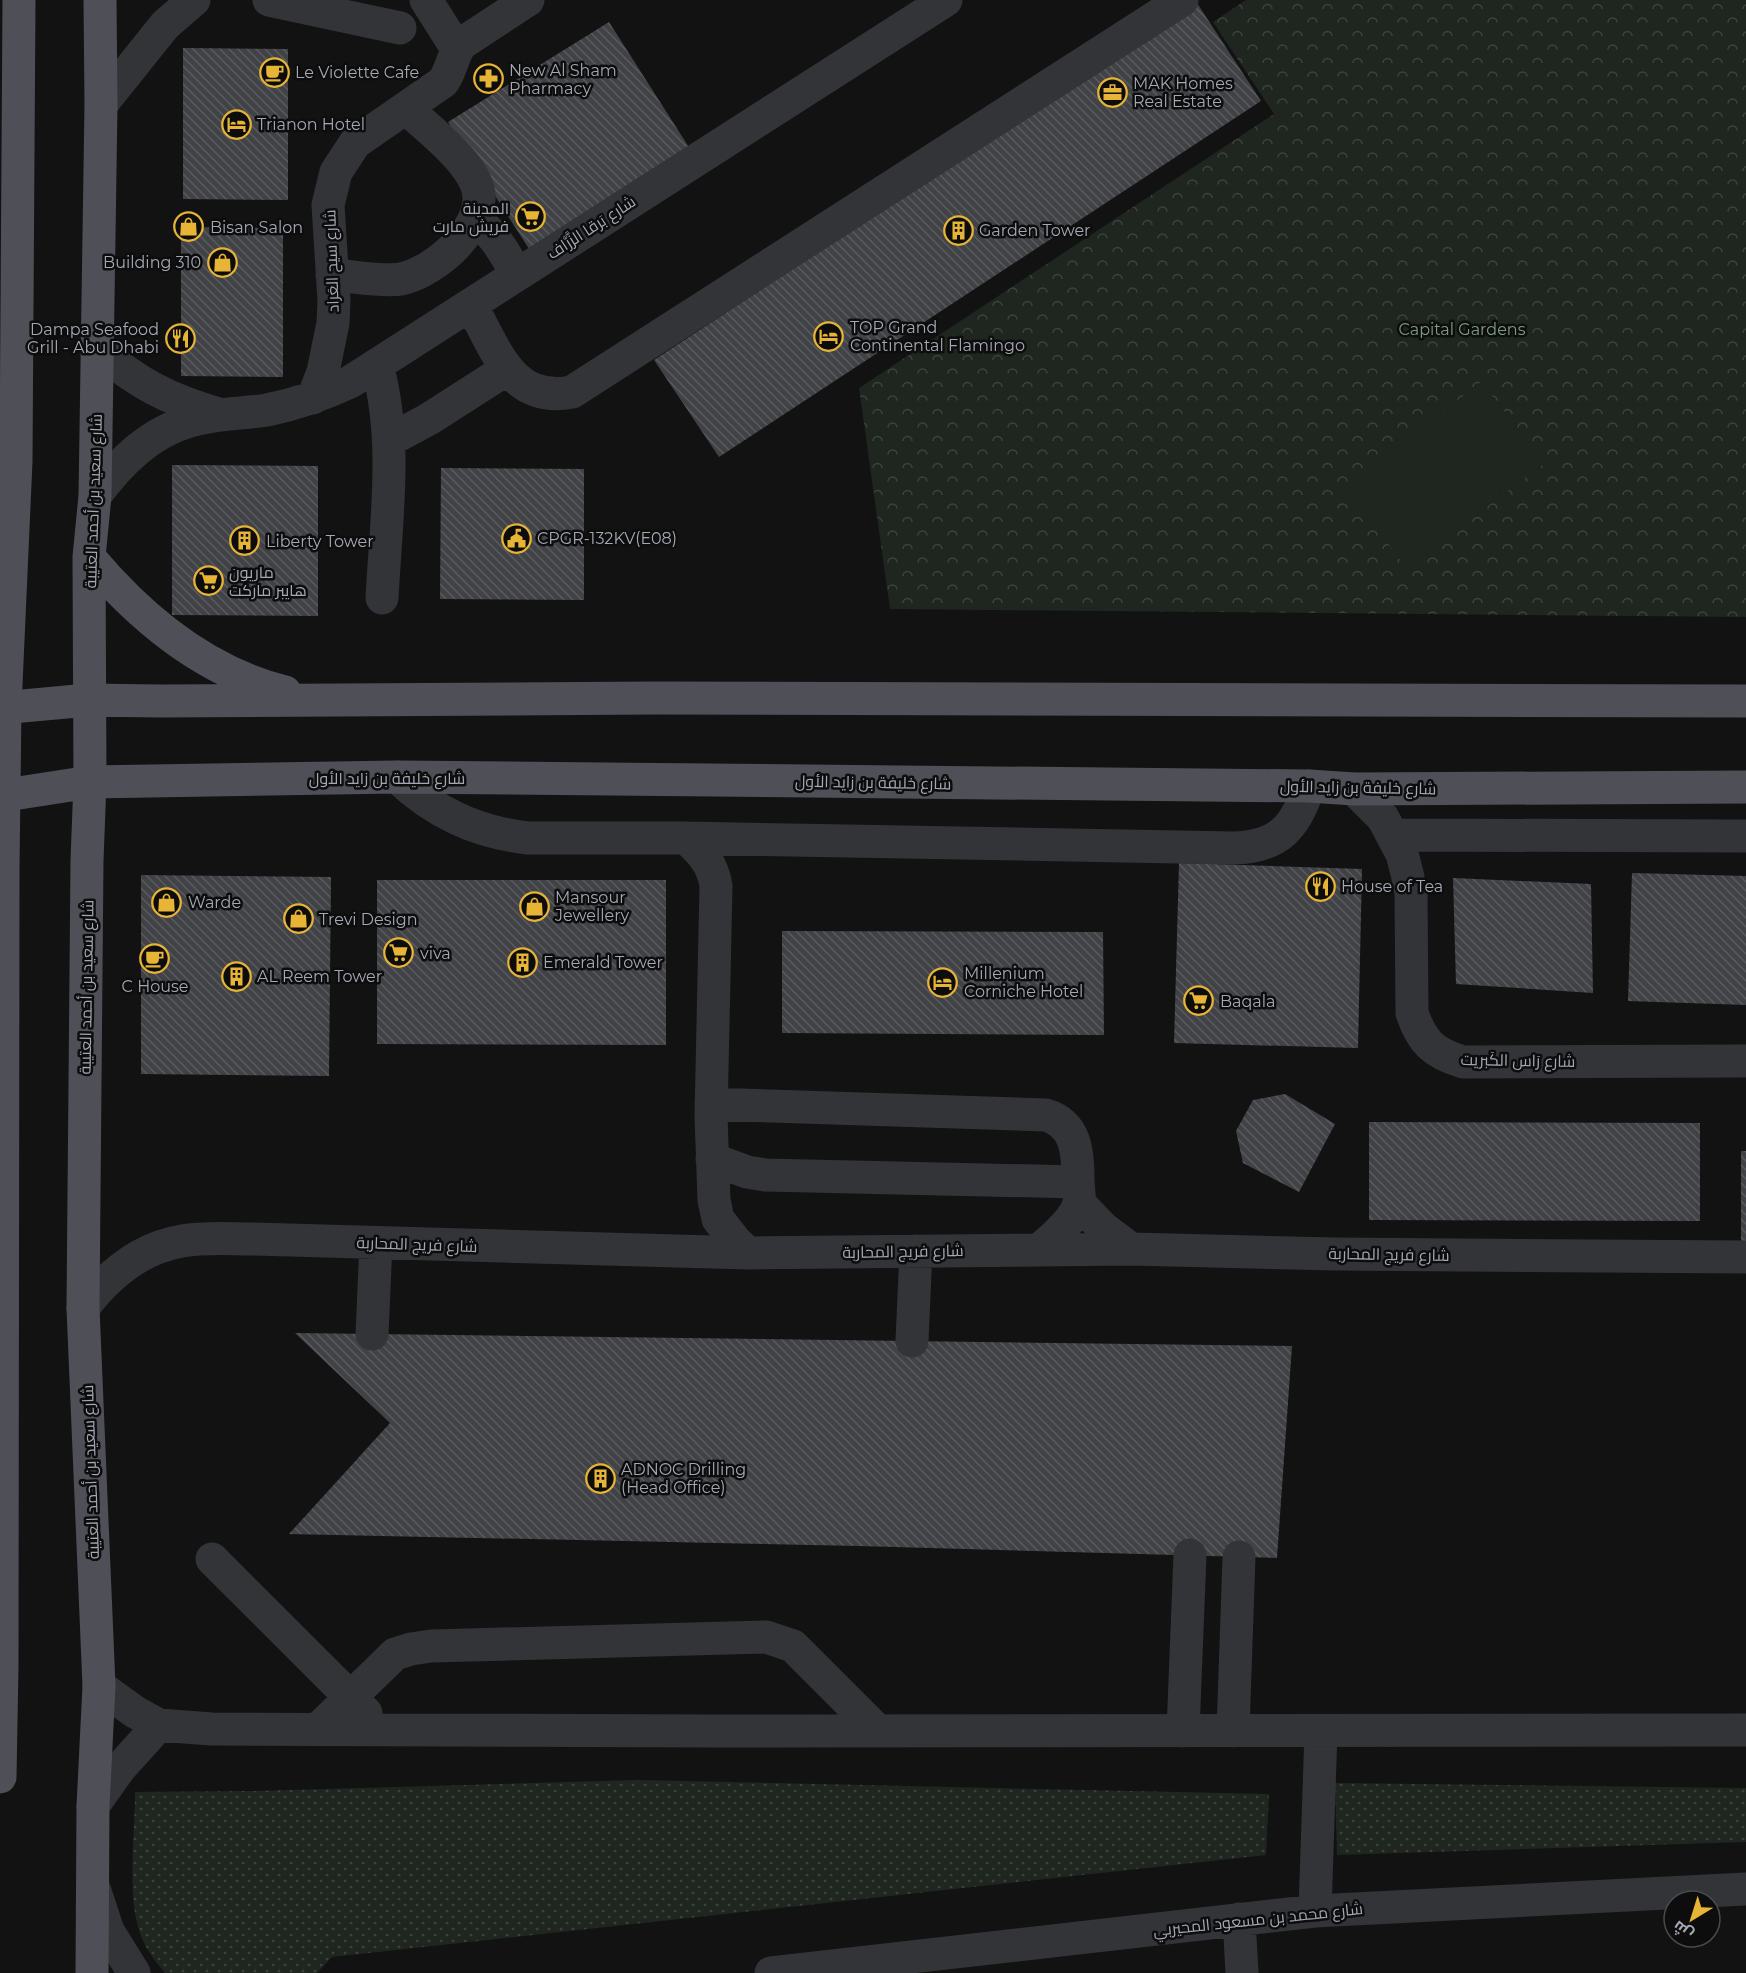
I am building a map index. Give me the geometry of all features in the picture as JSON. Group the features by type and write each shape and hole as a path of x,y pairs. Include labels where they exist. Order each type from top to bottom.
{"main road":[{"path":"0,1777 2,795 3,708 16,462 10,51 19,0"},
{"name":"شارع سعيد بن أحمد العتيبة","path":"93,1973 93,1806 99,1686 83,1308 87,860 90,782 89,557 95,495 100,0"},
{"path":"0,505 16,462"},
{"path":"89,557 114,587 142,614 181,644 241,677 278,690 316,699"},
{"path":"3,708 88,700 316,699 1746,701"},
{"name":"شارع خليفة بن زايد الأول","path":"2,795 90,782 397,777 1309,786 1354,789 1746,787"}],"street":[{"path":"100,105 165,25 194,0"},
{"path":"269,0 400,28"},
{"path":"426,0 457,49"},
{"name":"شارع سيح العَراد","path":"314,398 330,345 333,323 328,205 336,172 355,143 443,82 451,68 457,49 465,40 528,0"},
{"name":"شارع بَرقا الزَّرَّاف","path":"95,495 113,470 135,449 170,429 189,421 219,414 267,410 314,398 350,382 946,0"},
{"path":"471,304 507,369 524,386 539,393 556,395 572,392 1182,0"},
{"path":"332,275 398,279 414,275 441,259 466,233 475,218 478,200 476,183 452,152 406,108"},
{"path":"475,218 500,244 516,275"},
{"name":"شارع بَرقا الزَّرَّاف","path":"96,348 123,371 153,390 185,404 219,414"},
{"path":"377,365 388,413 390,440 382,598"},
{"path":"390,440 429,420 507,369"},
{"path":"397,777 415,794 456,820 504,836 528,838 686,838 1250,847 1267,843 1294,822 1309,786"},
{"name":"شارع رَاس الكَبريت","path":"1354,789 1383,818 1402,854 1411,894 1412,1013 1418,1031 1430,1046 1446,1057 1463,1062 1746,1061"},
{"path":"1393,835 1746,836"},
{"path":"686,838 706,858 717,886 711,1104 714,1200 718,1219 731,1237 748,1253"},
{"path":"711,1104 1046,1115 1056,1118 1070,1131 1074,1140 1078,1163 1078,1193 1058,1233 1040,1250"},
{"path":"712,1159 729,1167 765,1175 1078,1193"},
{"path":"1078,1193 1103,1228 1131,1249"},
{"name":"شارع فريج المحاربة","path":"83,1308 98,1288 136,1258 157,1248 181,1241 253,1239 748,1253 1131,1249 1335,1254 1746,1257"},
{"path":"372,1334 376,1242"},
{"path":"912,1341 916,1251"},
{"path":"1182,1731 1190,1556"},
{"path":"1233,1731 1239,1557"},
{"path":"212,1559 382,1729"},
{"path":"318,1729 396,1654 411,1649 430,1646 766,1637 793,1646 878,1731"},
{"path":"99,1686 135,1712 159,1725 211,1729 1746,1730"},
{"path":"93,1806 120,1768 159,1725"},
{"path":"1315,1911 1321,1731"},
{"path":"94,1887 108,1931 134,1973"},
{"name":"شارع محمد بن مسعود المحيربي","path":"771,1973 1315,1911 1746,1889"},
{"path":"1239,1919 1242,1973"}],"green space":[{"name":"Capital Gardens","path":"1246,0 1746,0 1746,617 890,609 859,388 1274,114 1213,22"},
{"path":"1481,382 1545,463 1406,568 1346,486"},
{"path":"637,1780 1269,1794 1266,1855 332,1957 317,1973 165,1973 150,1953 139,1930 135,1916 132,1881 135,1792"},
{"path":"1335,1783 1746,1788 1746,1842 1337,1855"}],"building":[{"name":"Garden Tower","path":"1197,3 1261,101 719,457 654,360"},
{"path":"609,22 692,152 531,252 448,122"},
{"name":"Trianon Hotel","path":"183,48 288,49 288,200 183,199"},
{"path":"181,227 283,228 283,377 181,376"},
{"name":"Liberty Tower","path":"172,465 318,466 318,616 172,615"},
{"path":"441,468 584,469 584,600 440,599"},
{"path":"1179,863 1362,869 1358,1048 1174,1043"},
{"path":"1632,873 1746,876 1746,1005 1628,1001"},
{"name":"AL Reem Tower","path":"141,875 331,877 329,1076 141,1074"},
{"path":"1453,878 1591,884 1593,993 1456,984"},
{"name":"Emerald Tower","path":"377,880 666,880 666,1045 377,1044"},
{"name":"Millenium Corniche Hotel","path":"782,931 1103,932 1104,1035 782,1033"},
{"path":"1285,1094 1335,1124 1299,1192 1243,1163 1236,1131 1253,1100"},
{"path":"1369,1122 1700,1123 1700,1221 1369,1220"},
{"path":"1741,1151 1746,1151 1746,1251 1741,1250"},
{"path":"295,1333 1292,1346 1277,1558 859,1546 289,1534 390,1423"}],"place":[{"name":"Le Violette Cafe","path":"274,72"},
{"name":"New Al Sham Pharmacy","path":"488,79"},
{"name":"MAK Homes Real Estate","path":"1112,92"},
{"name":"Trianon Hotel","path":"236,124"},
{"name":"المدينة فريش مارت","path":"530,217"},
{"name":"Bisan Salon","path":"189,227"},
{"name":"Garden Tower","path":"958,230"},
{"name":"Building 310","path":"222,262"},
{"name":"TOP Grand Continental Flamingo","path":"829,336"},
{"name":"Dampa Seafood Grill - Abu Dhabi","path":"180,338"},
{"name":"CPGR-132KV(E08)","path":"516,538"},
{"name":"Liberty Tower","path":"245,541"},
{"name":"ماريون هايبر ماركت","path":"208,581"},
{"name":"House of Tea","path":"1320,886"},
{"name":"Warde","path":"167,902"},
{"name":"Mansour Jewellery","path":"534,906"},
{"name":"Trevi Design","path":"298,919"},
{"name":"viva","path":"399,953"},
{"name":"C House","path":"155,958"},
{"name":"Emerald Tower","path":"522,962"},
{"name":"AL Reem Tower","path":"236,976"},
{"name":"Millenium Corniche Hotel","path":"943,982"},
{"name":"Baqala","path":"1199,1001"},
{"name":"ADNOC Drilling (Head Office)","path":"600,1478"}]}
